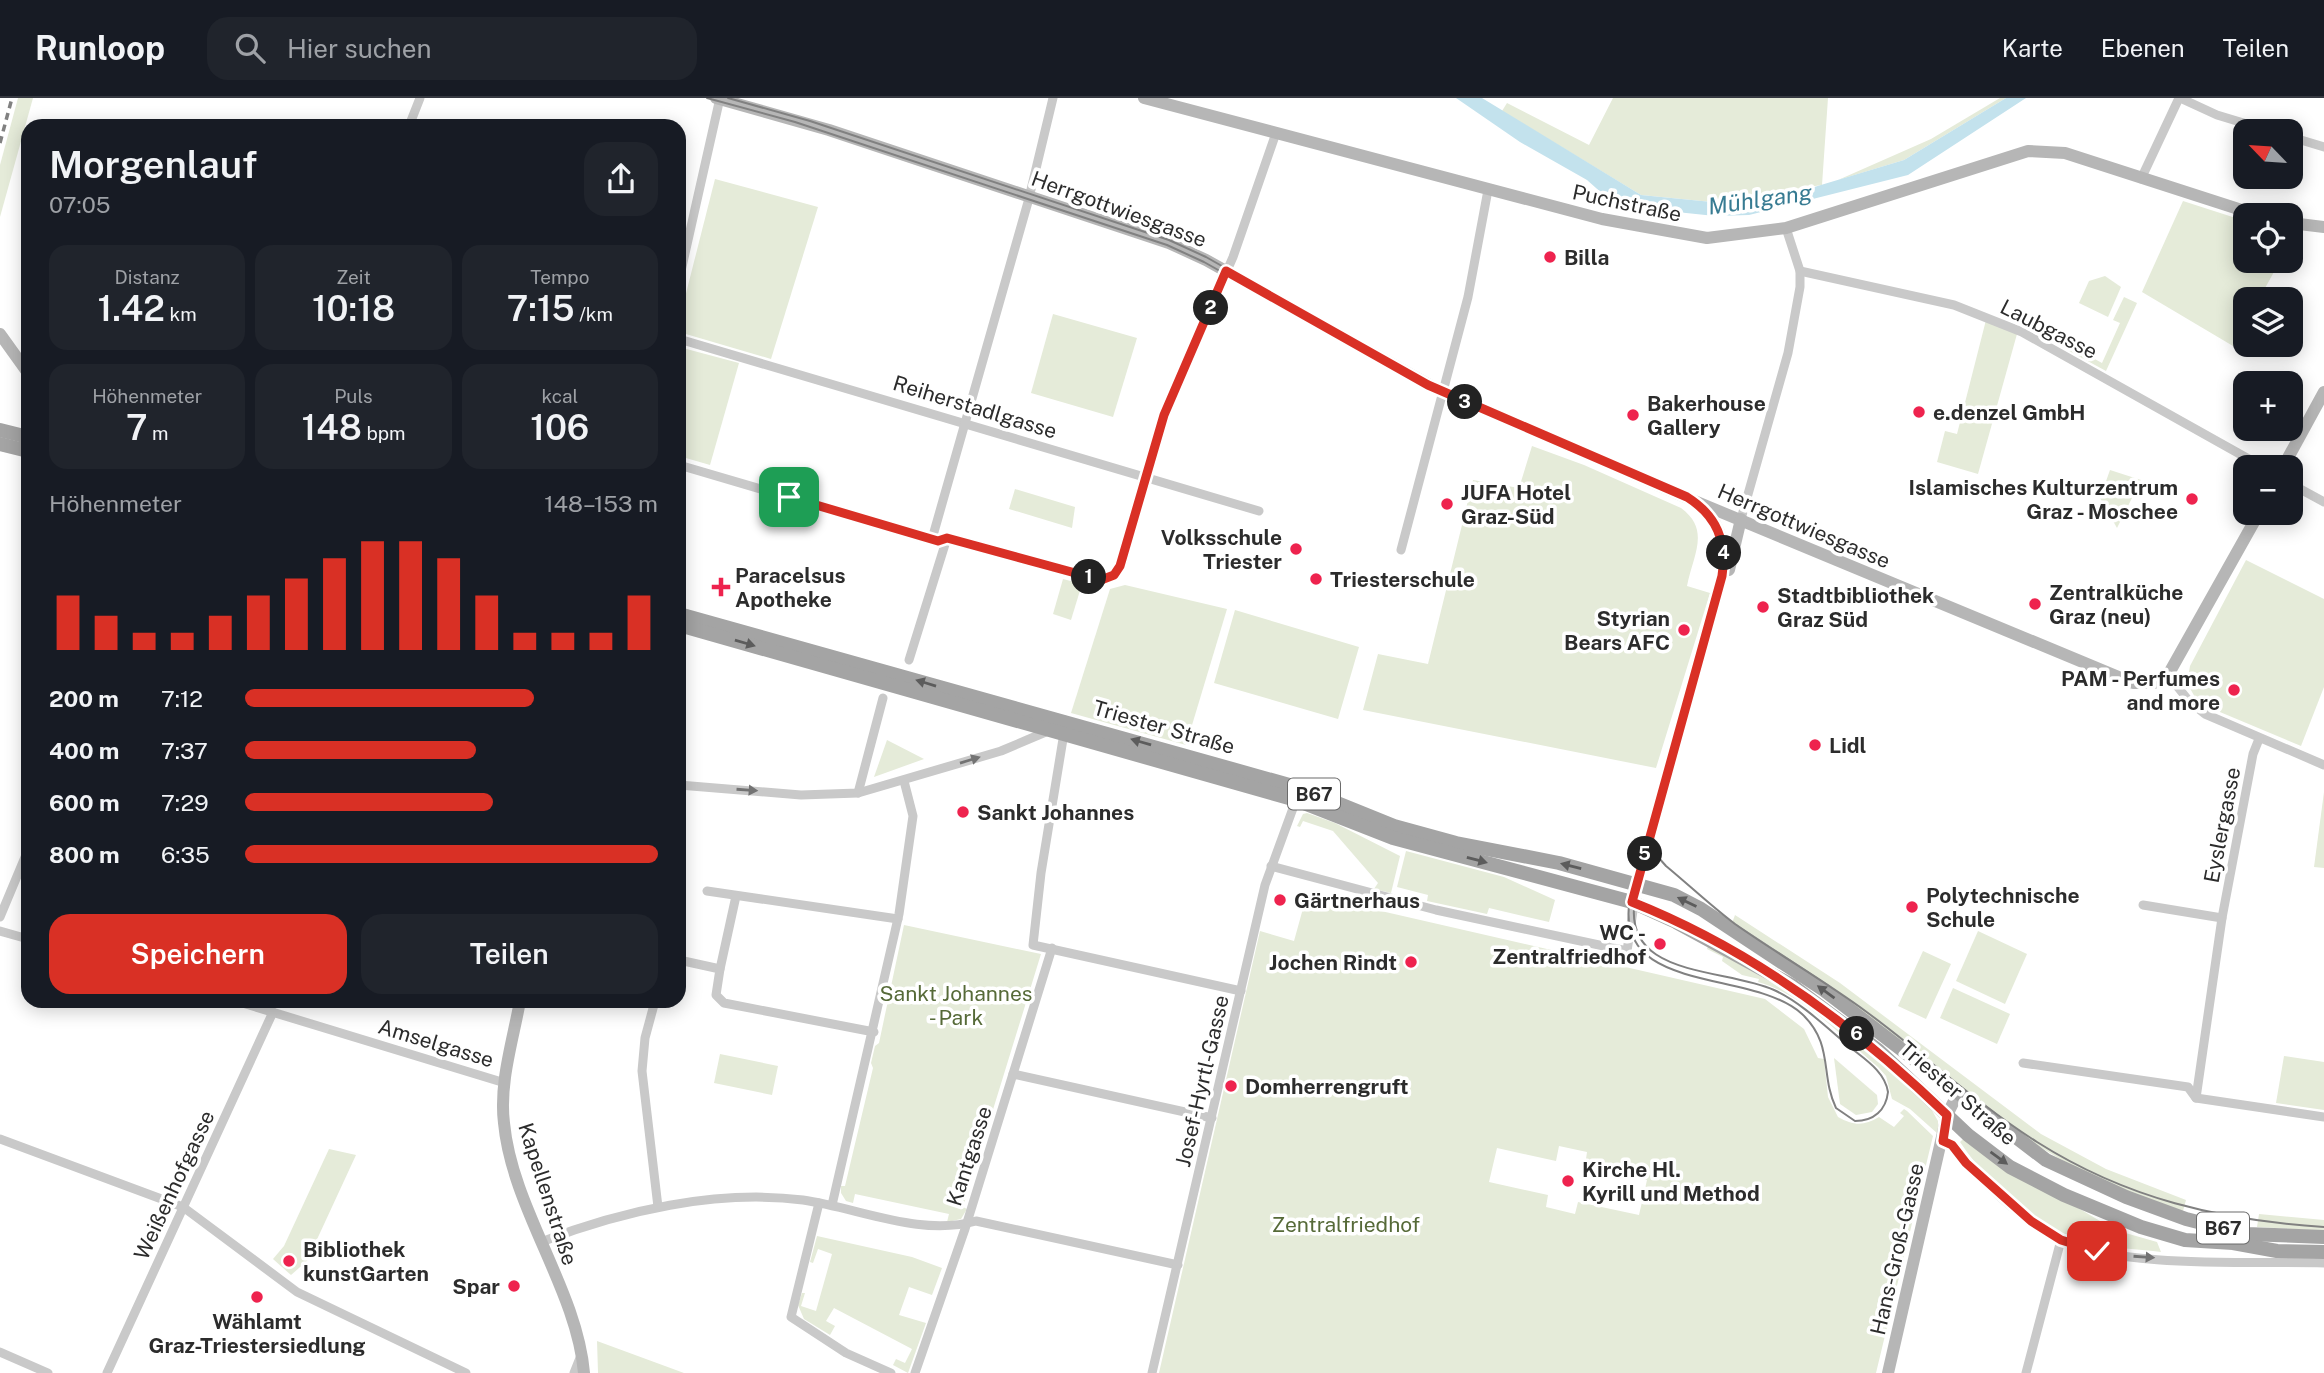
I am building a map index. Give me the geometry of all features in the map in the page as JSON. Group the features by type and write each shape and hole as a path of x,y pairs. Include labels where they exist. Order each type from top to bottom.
{"main road":[{"path":"0,430 21,435"},
{"path":"0,444 21,449"},
{"name":"Triester Straße","path":"686,616 1300,788 1394,826 1674,895 1701,909 1824,990 1957,1095 2046,1160 2141,1203 2186,1219 2246,1234 2324,1237"},
{"name":"Triester Straße","path":"686,627 1296,800 1392,838 1632,902 1676,922 1793,986 1878,1050 1968,1136 2010,1167 2064,1195 2141,1227 2185,1240 2233,1243 2277,1251 2324,1252"}],"street":[{"path":"412,119 420,98"},
{"path":"686,248 718,98"},
{"name":"Herrgottwiesgasse","path":"718,98 829,130 1169,243 1226,271 1442,391 1692,500 2133,683 2154,683 2168,675"},
{"path":"932,539 1030,196 1053,98"},
{"name":"Puchstraße","path":"1144,98 1488,190 1676,234 1732,236 1786,228 2028,151 2065,153 2233,208"},
{"path":"2141,179 2179,98 2233,120"},
{"path":"686,467 932,539 947,538 1101,580 1108,579 1120,566 1164,415 1226,271 1276,133"},
{"path":"2303,141 2324,147"},
{"path":"1401,550 1468,297 1488,190"},
{"path":"2303,224 2324,227"},
{"path":"686,225 691,226"},
{"path":"1717,598 1726,580 1788,353 1800,271 1786,228"},
{"name":"Laubgasse","path":"1800,271 1954,305 2022,331 2242,455"},
{"path":"0,334 21,363"},
{"name":"Reiherstadlgasse","path":"686,341 1259,512"},
{"path":"2290,455 2324,392"},
{"path":"2303,491 2324,502"},
{"path":"1271,866 1436,910 1627,951 1632,928 1632,902 1717,598 1724,558 1717,527 1709,515 1692,500"},
{"path":"1717,527 1723,521 1741,519"},
{"path":"2252,525 2168,675 2197,710 2324,765"},
{"path":"909,660 947,538"},
{"path":"858,793 883,698"},
{"path":"686,786 801,794 858,793 1001,751 1057,731"},
{"name":"Triester Straße","path":"1052,948 1033,945 1057,731"},
{"name":"Eyslergasse","path":"2196,1098 2222,918 2253,754 2259,739"},
{"path":"832,1205 898,919 913,816 904,781"},
{"name":"Josef-Hyrtl-Gasse","path":"1152,1373 1271,866 1296,800"},
{"path":"0,917 21,867"},
{"path":"707,891 898,919"},
{"path":"736,895 716,995 724,1003 874,1032"},
{"path":"2143,905 2222,918"},
{"path":"0,931 21,937"},
{"path":"1052,948 1241,991"},
{"name":"Kantgasse","path":"915,1373 966,1224 1052,948"},
{"path":"686,962 720,969"},
{"name":"Amselgasse","path":"260,1008 505,1083"},
{"name":"Kapellenstraße","path":"519,1008 505,1083 506,1136 582,1353 584,1373"},
{"path":"653,1008 645,1038 642,1071 658,1207"},
{"name":"Weißenhofgasse","path":"107,1373 273,1012"},
{"path":"2023,1063 2188,1087 2196,1098 2324,1117"},
{"path":"1013,1074 1212,1118"},
{"name":"Hans-Groß-Gasse","path":"1888,1373 1947,1115 1957,1095"},
{"path":"0,1139 183,1207 296,1292 466,1373"},
{"name":"Triester Straße","path":"1943,1141 1952,1145 1966,1163 2011,1203 2061,1240 2097,1251 2133,1256 2324,1263"},
{"path":"541,1242 658,1207 718,1199 768,1199 832,1205 948,1228 976,1222 1178,1265"},
{"path":"819,1203 791,1317 846,1353 891,1373"},
{"path":"2026,1373 2061,1240"},
{"path":"0,1352 48,1373"},
{"path":"574,1373 582,1353"}],"green space":[{"path":"18,98 33,98 27,119 21,119 21,141 0,217 0,165"},
{"path":"1613,98 1828,98 1822,185 1712,202 1641,195 1502,111 1507,103 1589,145"},
{"path":"2000,98 2006,98 1904,160 1838,180 1931,139"},
{"path":"715,179 818,207 771,359 686,334 686,293"},
{"path":"2183,201 2233,217 2233,273 2273,273 2266,287 2233,287 2233,346 2142,292"},
{"path":"2105,276 2121,287 2108,317 2079,303 2089,281"},
{"path":"2124,297 2137,303 2106,371 2038,334 2042,330 2102,363 2120,323 2113,320"},
{"path":"1053,314 1137,338 1113,417 1031,393"},
{"path":"1986,320 2017,334 1978,474 1937,462 1945,431 1957,434"},
{"path":"686,349 739,363 710,465 686,458"},
{"path":"1532,446 1584,465 1681,508 1695,525 1698,544 1687,586 1710,593 1656,768 1363,710 1378,654 1428,664 1473,480 1519,488"},
{"path":"2110,470 2141,480 2117,528 2100,498"},
{"path":"1015,489 1075,507 1072,528 1009,509"},
{"path":"2246,560 2324,599 2324,687 2301,746 2208,707 2196,699 2187,683 2190,666"},
{"path":"1063,579 1082,584 1071,620 1053,614"},
{"path":"1125,585 1227,609 1186,745 1071,713 1110,589"},
{"path":"1235,610 1359,647 1338,719 1214,683"},
{"path":"887,740 924,759 874,777"},
{"path":"2324,792 2324,868 2314,867"},
{"path":"1303,814 1335,823 1400,856 1391,893 1374,889 1378,883 1333,831 1303,821 1300,827 1297,826"},
{"path":"1406,851 1504,877 1555,900 1549,922 1489,908 1487,914 1427,901 1428,895 1397,887"},
{"name":"Zentralfriedhof","path":"1307,894 1765,999 1804,1029 1818,1058 1824,1059 1828,1097 1838,1117 1859,1124 1879,1117 1894,1127 1904,1116 1900,1113 1904,1109 1933,1136 1876,1373 1159,1373 1260,931 1294,941","holes":["1559,1146 1587,1152 1585,1166 1647,1180 1639,1215 1578,1202 1575,1214 1546,1207 1548,1195 1489,1182 1497,1148 1556,1161"]},
{"path":"1735,915 1840,983 2041,1134 2106,1169 2186,1200 2183,1211 2109,1184 2040,1147 1732,923"},
{"name":"Sankt Johannes - Park","path":"904,925 1041,954 963,1207 967,1209 961,1219 947,1222 949,1214 855,1194 853,1203 846,1201 841,1193 841,1186 845,1186 873,1068 871,1063 875,1046 879,1043"},
{"path":"1978,931 2027,954 2005,1004 1956,981"},
{"path":"1708,946 1799,998 1849,1032 1930,1107 1938,1121 1938,1134 1910,1109 1892,1099 1886,1076 1822,1018 1792,997 1758,982 1759,979 1742,975 1722,961 1723,957 1707,949"},
{"path":"1923,951 1951,964 1926,1019 1898,1006"},
{"path":"1953,988 2010,1014 1997,1044 1940,1018"},
{"path":"720,1054 778,1066 772,1095 714,1083"},
{"path":"2284,1056 2324,1062 2324,1110 2276,1103"},
{"path":"1834,1058 1877,1095 1878,1104 1872,1112 1856,1115 1840,1104"},
{"path":"1963,1139 2115,1230 2157,1242 2161,1252 2096,1244 2056,1230 2019,1206 1986,1176 1960,1142"},
{"path":"329,1149 356,1155 307,1261 291,1275 273,1259 284,1246"},
{"path":"2259,1214 2324,1220 2324,1231 2257,1227"},
{"path":"817,1236 912,1257 942,1268 932,1295 909,1287 899,1315 926,1323 908,1373 893,1365 896,1359 905,1363 912,1349 834,1308 826,1321 835,1326 830,1335 804,1319 798,1305 802,1293 805,1293 801,1306 816,1311 832,1254 818,1249 813,1263 810,1262"},
{"path":"597,1341 684,1373 598,1373"}],"water":[{"name":"Mühlgang","path":"1456,98 1482,98 1641,195 1712,202 1801,191 1904,160 2006,98 2026,98 1908,175 1749,215 1715,216 1638,208 1605,196 1587,180 1520,142"}],"tram line":[{"path":"707,98 795,122 1167,245 1204,262 1427,388 1670,492 1696,506 1717,534 1720,546 1720,576 1630,898 1630,929 1642,951 1663,966 1690,976 1752,990 1780,1000 1802,1014 1812,1025 1823,1048 1828,1084 1836,1108 1855,1121 1873,1117 1882,1109 1888,1092 1879,1072 1804,1009 1774,990 1679,965 1658,956 1642,942 1634,922 1636,894 1725,574 1724,545 1720,533 1715,522 1698,503 1673,488 1429,383 1206,257 1169,240 810,121 728,98"},
{"path":"1651,840 1658,857 1666,866 1735,924 1852,1001 1993,1112 2071,1162 2140,1192 2175,1203 2248,1219 2324,1227"}],"railway":[{"path":"0,143 12,98"}],"place":[{"name":"Billa","path":"1550,257"},
{"name":"e.denzel GmbH","path":"1919,412"},
{"name":"Bakerhouse Gallery","path":"1633,415"},
{"name":"Islamisches Kulturzentrum Graz - Moschee","path":"2192,499"},
{"name":"JUFA Hotel Graz-Süd","path":"1447,504"},
{"name":"Volksschule Triester","path":"1296,549"},
{"name":"Triesterschule","path":"1316,579"},
{"name":"Paracelsus Apotheke","path":"721,587"},
{"name":"Zentralküche Graz (neu)","path":"2035,604"},
{"name":"Stadtbibliothek Graz Süd","path":"1763,607"},
{"name":"Styrian Bears AFC","path":"1684,630"},
{"name":"PAM - Perfumes and more","path":"2234,690"},
{"name":"Lidl","path":"1815,745"},
{"name":"Sankt Johannes","path":"963,812"},
{"name":"Gärtnerhaus","path":"1280,900"},
{"name":"Polytechnische Schule","path":"1912,907"},
{"name":"WC - Zentralfriedhof","path":"1660,944"},
{"name":"Jochen Rindt","path":"1411,962"},
{"name":"Domherrengruft","path":"1231,1086"},
{"name":"Kirche Hl. Kyrill und Method","path":"1568,1181"},
{"name":"Bibliothek kunstGarten","path":"289,1261"},
{"name":"Spar","path":"514,1286"},
{"name":"Wählamt Graz-Triestersiedlung","path":"257,1297"}],"route":[{"path":"789,497 938,541 947,538 1101,580 1108,579 1120,566 1164,415 1226,271 1428,385 1687,497 1709,515 1719,532 1724,547 1722,576 1632,902 1676,922 1793,986 1878,1050 1947,1115 1943,1141 1952,1145 1966,1163 2031,1221 2061,1240 2097,1251"}]}
